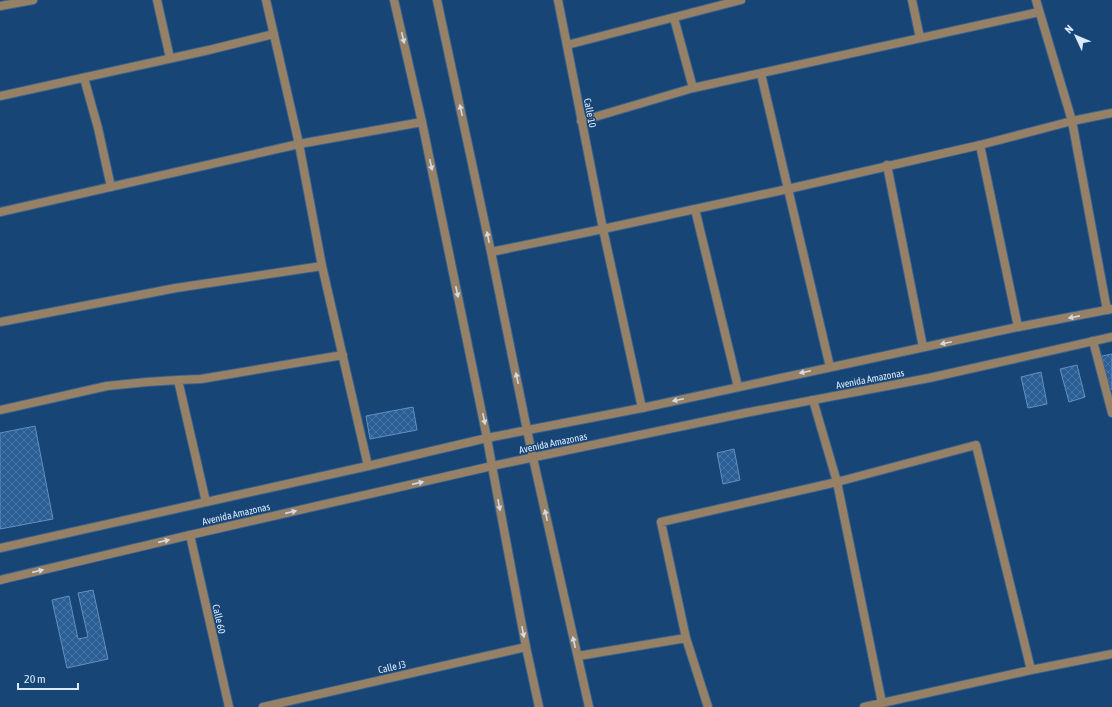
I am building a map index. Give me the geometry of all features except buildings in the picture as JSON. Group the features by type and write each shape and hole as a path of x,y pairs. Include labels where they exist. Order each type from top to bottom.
{"street":[{"path":"0,6 33,0"},
{"path":"157,0 170,58"},
{"path":"266,0 298,144 322,266 368,466"},
{"path":"394,0 422,122 487,438 526,647 539,707"},
{"path":"437,0 533,458 589,707"},
{"name":"Calle 10","path":"558,0 603,229 642,408"},
{"path":"567,45 741,0"},
{"path":"912,0 920,38"},
{"path":"1036,0 1072,121 1110,310"},
{"path":"582,121 693,88 1039,12"},
{"path":"674,18 693,88"},
{"path":"0,96 274,34"},
{"path":"761,74 830,367"},
{"path":"84,78 98,128 111,187"},
{"path":"491,252 788,189 887,165 980,145 1072,121 1112,113"},
{"path":"0,212 298,144 422,122"},
{"path":"980,145 1018,328"},
{"path":"887,165 923,347"},
{"path":"695,209 738,386"},
{"path":"0,322 176,288 322,266"},
{"name":"Avenida Amazonas","path":"0,548 487,438 642,408 923,347 1110,310"},
{"name":"Avenida Amazonas","path":"0,580 492,466 745,413 928,378 1112,337"},
{"path":"1093,341 1112,413"},
{"path":"0,410 107,386 201,378 343,355"},
{"path":"178,380 206,502"},
{"path":"813,400 836,482 882,703"},
{"path":"708,707 686,638 661,522 836,482 976,445 1031,670"},
{"name":"Calle 60","path":"190,535 229,707"},
{"path":"578,656 686,638"},
{"name":"Calle J3","path":"263,707 526,647"},
{"path":"864,707 1031,670 1112,654"}]}
